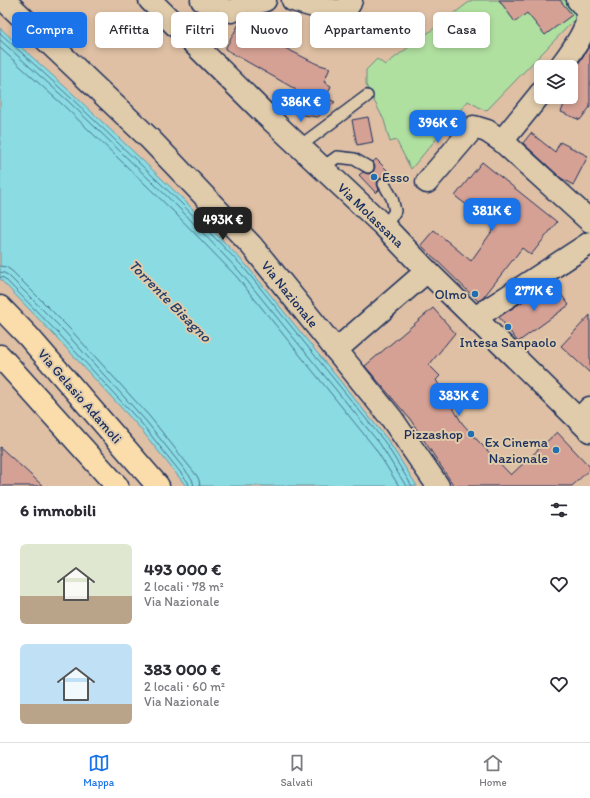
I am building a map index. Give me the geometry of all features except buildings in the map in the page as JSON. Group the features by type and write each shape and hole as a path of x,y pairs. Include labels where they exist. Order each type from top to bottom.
{"main road":[{"name":"Via Nazionale","path":"4,0 155,143 251,245 392,419 438,486"},
{"name":"Via Molassana","path":"150,0 265,114 385,227 475,318 586,419"},
{"path":"202,0 225,10 231,10 265,0"},
{"path":"293,0 335,11 342,10 347,7 352,0"},
{"path":"565,60 586,26 588,15 578,0"},
{"path":"502,141 534,102"},
{"path":"427,182 474,127 487,131 502,141 590,221"},
{"path":"475,318 590,243"},
{"path":"336,350 427,271"},
{"name":"Via Gelasio Adamoli","path":"0,307 28,336 158,486"},
{"path":"0,356 117,486"}],"lane":[{"path":"300,146 367,96"},
{"path":"322,168 337,156 354,159 368,167"},
{"path":"384,184 392,198 396,211 385,227"}],"green space":[{"path":"472,0 565,0 577,17 486,111 468,101 411,169 396,140 390,142 384,120 366,85 366,70 377,59 385,65 408,48 425,48 425,35 433,29 433,48 490,48 490,12 456,12"}],"water":[{"name":"Torrente Bisagno","path":"0,28 12,39 12,48 22,48 74,95 185,201 247,266 387,439 417,486 186,486 139,427 0,279"}],"place":[{"name":"Esso","path":"374,177"},
{"name":"Olmo","path":"475,294"},
{"name":"Intesa Sanpaolo","path":"508,327"},
{"name":"Pizzashop","path":"471,434"},
{"name":"Ex Cinema Nazionale","path":"556,450"}]}
